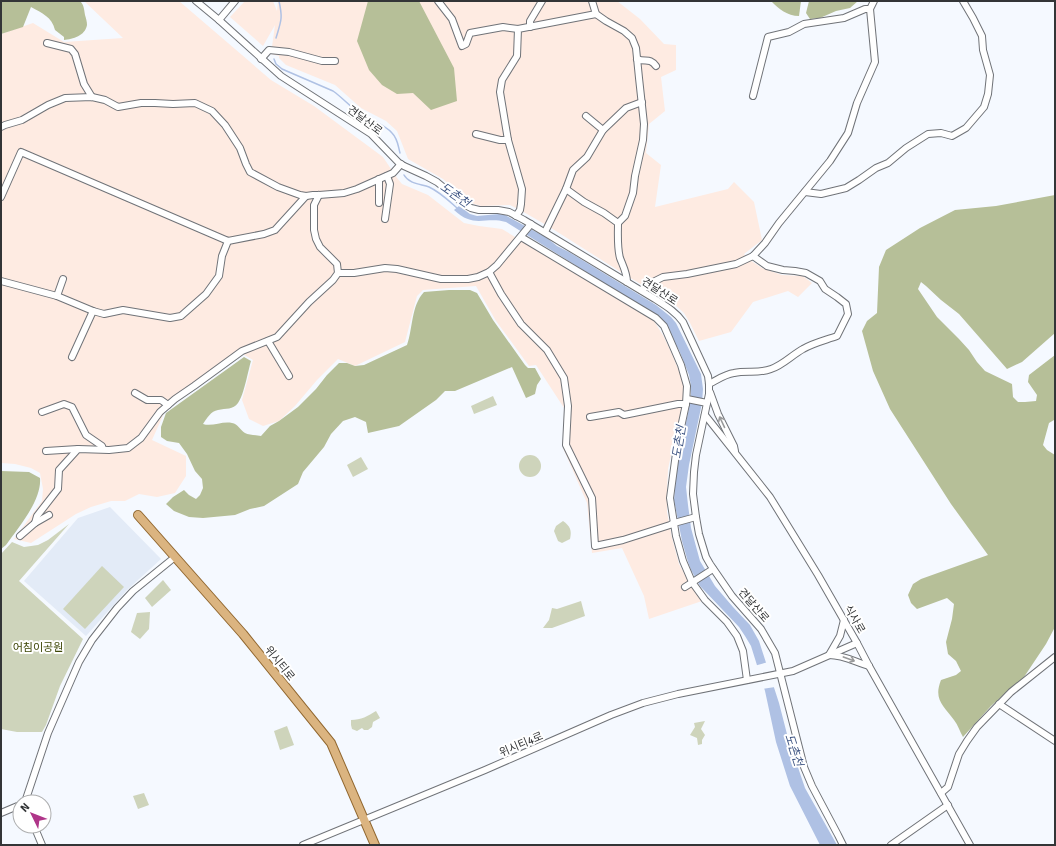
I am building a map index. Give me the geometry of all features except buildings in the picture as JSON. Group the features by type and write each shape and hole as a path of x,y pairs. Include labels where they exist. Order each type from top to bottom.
{"main road":[{"name":"위시티로","path":"138,515 243,634 331,743 375,845"}],"street":[{"name":"견달산로","path":"196,1 281,76 371,134 401,164 437,182 472,208 479,210 498,210 509,212 641,290 669,308 679,317 687,330 708,376 709,387 696,455 693,494 694,517 706,557 712,570 732,596 761,629 775,653 777,674 804,767 812,786 843,845"},
{"path":"219,20 235,1"},
{"path":"438,1 452,19 462,46 466,44 470,33 503,27 518,29 596,14"},
{"path":"530,27 530,21 542,1"},
{"path":"592,1 596,14 624,31 632,38 636,48 644,124 643,140 635,176 634,193 625,216 618,223 620,257 627,276 627,282"},
{"path":"641,290 663,277 687,274 736,264 753,256 765,243 779,223 830,161 848,133 857,103 875,62 870,9 874,1"},
{"path":"805,192 821,194 846,188 876,168 888,163 906,148 928,134 941,133 952,136 966,128 984,107 988,94 990,75 983,50 982,36 974,18 963,1"},
{"path":"753,96 768,37 789,32 804,24 844,18 865,8 870,9"},
{"path":"516,216 520,210 522,188 508,140 500,92 502,80 517,56 518,29"},
{"path":"47,43 71,49 75,54 84,84 92,97"},
{"path":"261,58 269,50 289,52 322,61 335,61"},
{"path":"637,59 648,60 653,62 656,66"},
{"path":"1,127 22,120 48,105 65,98 92,97 105,100 118,107 141,103 195,103 212,111 224,125 240,148 250,172 278,187 300,195 306,196 313,194 344,193 357,189 393,173 401,164"},
{"path":"545,232 566,189 573,170 587,157 604,130 626,108 642,102"},
{"path":"586,116 604,130"},
{"path":"476,134 500,140 508,140"},
{"path":"1,197 21,152 228,241 264,234 275,230 306,196"},
{"path":"385,218 390,184 387,176"},
{"path":"379,179 379,203"},
{"path":"566,189 618,223"},
{"path":"46,451 128,448 141,438 160,412 174,399 242,351 277,337 309,302 333,280 338,272 337,264 320,247 316,240 314,230 314,205 319,195"},
{"path":"338,272 354,273 385,268 397,269 441,279 456,280 478,277 490,272 530,225"},
{"path":"522,235 656,318 664,326 687,386 688,401 677,446 670,498 676,536 682,561 705,600 727,622 738,636 750,680"},
{"path":"1,281 57,296 104,314 123,310 170,318 181,316 206,294 219,276 222,256 228,241"},
{"path":"735,453 734,446 718,414 709,387 733,373 757,372 772,369 804,348 837,336 848,314 846,304 825,289 820,281 806,273 767,266 753,256"},
{"path":"490,272 501,294 521,324 547,350 564,378 568,406 566,445 592,498 595,546 623,540 694,517"},
{"path":"57,296 63,279"},
{"path":"72,357 93,311"},
{"path":"268,341 289,376"},
{"path":"135,393 147,400 161,400 168,406"},
{"path":"590,417 619,412 624,415 688,401 706,403"},
{"path":"42,412 64,404 72,407 86,435 102,446 103,450"},
{"name":"식사로","path":"705,414 770,497 818,575 970,845"},
{"path":"35,523 38,516 58,489 59,470 78,449"},
{"path":"20,536 35,523 49,515"},
{"path":"28,794 48,733 78,662 102,626 118,608 134,591 175,557"},
{"path":"685,587 712,570"},
{"path":"829,655 840,636 844,620"},
{"path":"777,674 793,672 857,643"},
{"path":"829,655 845,657 869,666"},
{"path":"941,793 948,788 959,754 977,728 999,704 1055,657"},
{"name":"위시티4로","path":"303,845 484,770 611,715 643,703 678,694 777,674"},
{"path":"999,704 1055,741"},
{"path":"891,845 948,805"},
{"path":"1,814 12,809"},
{"path":"37,834 42,845"}],"shaded area":[{"path":"84,1 179,1 271,80 314,106 383,157 402,184 428,195 464,223 502,229 654,321 664,337 686,388 684,404 668,469 667,512 679,564 690,584 702,601 649,619 644,596 622,548 592,553 587,503 563,448 564,408 536,365 529,366 496,321 476,286 423,290 417,296 405,342 355,366 338,359 317,380 295,406 279,421 263,426 249,419 242,400 253,360 243,354 165,411 152,440 186,456 186,476 175,493 157,497 139,494 125,501 111,501 91,507 76,514 31,543 14,539 42,501 43,489 40,473 31,468 15,464 1,463 1,34 33,23 64,42 123,38"},
{"path":"245,1 273,1 277,11 278,1 617,1 640,19 664,44 676,45 676,70 661,77 665,111 649,124 646,153 661,165 655,207 728,189 734,182 754,202 762,240 744,254 747,258 762,268 782,275 803,276 812,283 798,297 788,291 753,302 731,332 699,341 684,313 673,303 520,210 510,205 481,206 474,204 443,179 408,159 397,131 386,121 361,108 335,85 286,65 279,58 279,56 271,54 275,25 263,46 230,17"},
{"path":"110,507 161,559 127,590 86,636 24,581 78,518"}],"green space":[{"path":"1,1 80,1 84,7 87,21 86,29 75,38 64,40 64,37 55,30 52,22 43,13 31,7 23,27 1,34"},
{"path":"368,1 419,1 454,68 457,101 431,110 413,93 397,94 382,85 369,70 357,41"},
{"path":"771,1 801,1 799,16 787,13"},
{"path":"809,1 858,1 850,8 836,11 820,18 810,19 806,13"},
{"path":"1055,195 1055,333 1022,362 1007,369 959,314 921,282 918,289 937,317 969,350 985,371 1012,384 1013,397 1018,402 1036,401 1037,395 1028,382 1029,375 1055,355 1055,420 1049,423 1043,445 1047,450 1055,455 1055,627 1046,644 1024,677 991,706 963,737 955,722 943,706 938,693 941,680 956,675 961,671 956,661 948,654 946,642 954,604 947,598 917,609 911,603 908,595 913,584 921,579 988,555 951,504 890,409 873,371 862,331 867,321 877,313 879,267 886,250 920,228 955,210 996,206"},
{"path":"470,290 477,293 493,320 525,365 528,368 535,368 541,379 537,385 535,394 526,398 512,367 455,391 445,391 436,400 399,426 368,433 366,422 355,417 343,421 331,434 324,447 303,472 298,484 264,506 250,509 235,515 203,518 189,517 174,511 166,504 173,497 184,490 196,499 200,495 203,488 202,479 195,471 187,454 179,443 167,441 161,437 161,427 166,413 244,357 251,361 244,389 238,403 232,408 213,412 203,424 210,425 232,423 245,433 261,436 270,426 298,407 339,363 347,363 355,366 364,365 407,345 414,310 424,292"},
{"path":"493,396 497,405 474,414 471,406"},
{"path":"530,455 538,458 541,466 538,474 530,477 522,474 519,466 522,458"},
{"path":"361,457 368,469 353,477 347,465"},
{"path":"1,471 29,472 40,478 40,486 28,513 6,545 1,549"},
{"path":"563,521 569,527 571,533 570,539 562,543 558,541 554,531 556,526"},
{"name":"어침이공원","path":"69,524 19,581 83,639 60,686 42,732 17,732 1,729 1,554 12,542 24,547 38,545 48,540"},
{"path":"102,566 124,587 85,629 63,609"},
{"path":"163,580 171,590 152,607 145,598"},
{"path":"581,601 585,616 552,628 543,628 549,620 552,608 557,609"},
{"path":"150,612 149,629 140,639 131,632 137,613"},
{"path":"376,711 380,718 373,722 372,727 368,730 364,730 362,728 357,731 352,729 351,720 364,717"},
{"path":"705,721 701,729 705,735 702,740 702,744 698,745 697,738 690,735 695,727 694,723"},
{"path":"287,726 294,745 280,750 274,731"},
{"path":"144,793 149,805 138,809 133,796"}],"water":[{"path":"459,206 470,214 477,216 499,214 505,215 547,238 557,246 656,305 676,323 701,374 703,389 702,403 686,487 691,528 700,561 715,586 750,625 759,641 779,703 788,738 805,788 837,845 820,845 790,786 776,742 765,691 751,646 739,627 700,586 688,562 682,541 674,500 676,474 691,398 691,386 689,375 667,325 657,316 506,222 492,220 474,221 468,219 461,216 454,210"}],"pier":[{"path":"768,662 775,687 762,689 754,666"}],"waterway":[{"name":"도촌천","path":"276,38 281,20 279,1"},
{"name":"도촌천","path":"274,59 276,64 282,69 333,91 356,111 385,127 396,138 400,153"},
{"name":"도촌천","path":"404,175 412,182 437,191 457,208"}]}
